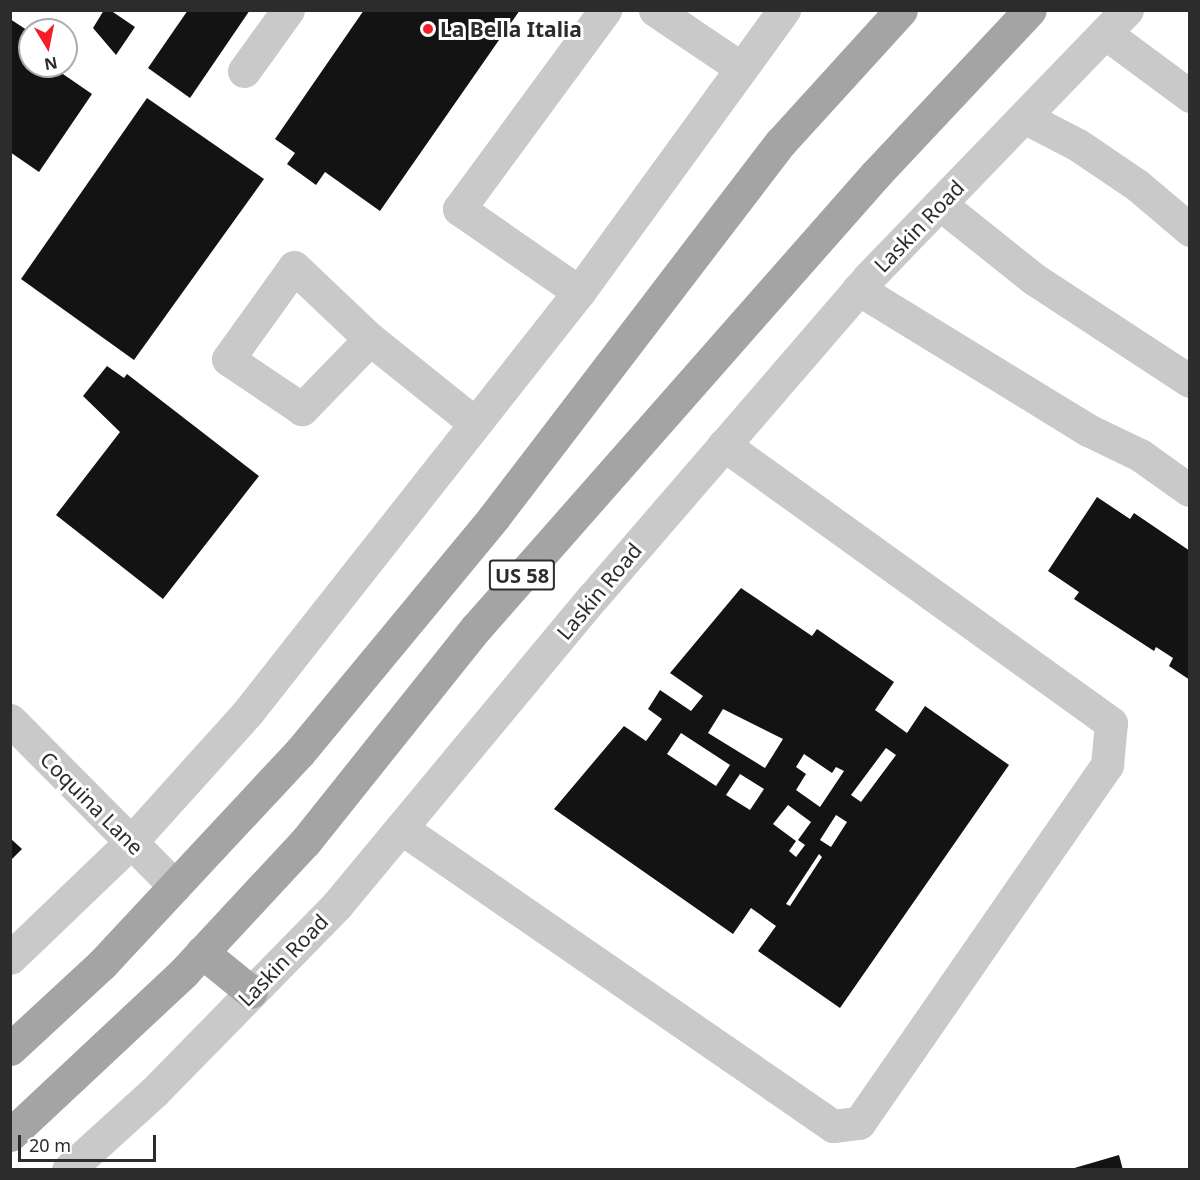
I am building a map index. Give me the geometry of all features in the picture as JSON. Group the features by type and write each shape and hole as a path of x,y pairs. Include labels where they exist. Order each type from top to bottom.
{"main road":[{"name":"US 58","path":"10,1049 102,964 306,744 494,517 781,142 901,10"},
{"name":"US 58","path":"10,1135 202,952 305,842 515,583 874,175 1030,10"},
{"path":"202,952 251,992"}],"street":[{"path":"244,71 288,10"},
{"path":"579,292 459,209 605,10"},
{"path":"655,10 741,68"},
{"path":"10,958 130,842 248,712 579,292 784,10"},
{"path":"1116,22 1190,96"},
{"name":"Laskin Road","path":"68,1170 154,1092 337,905 858,289 1116,22"},
{"path":"1024,117 1078,145 1137,185 1190,230"},
{"path":"940,204 1034,279 1190,381"},
{"path":"858,289 1088,430 1140,455 1189,490"},
{"path":"370,339 475,423"},
{"path":"401,828 833,1126 859,1123 1107,765 1111,723 724,445"},
{"name":"Coquina Lane","path":"10,720 175,886"}],"building":[{"path":"104,10 110,10 135,27 116,55 93,28"},
{"path":"188,10 250,10 190,98 148,68"},
{"path":"364,10 520,10 380,211 325,172 316,185 287,164 295,153 275,139"},
{"path":"10,19 18,24 18,78 69,78 92,94 39,172 10,152"},
{"path":"147,98 264,179 134,360 21,279"},
{"path":"107,366 124,378 127,374 259,476 163,599 56,515 120,432 83,396"},
{"path":"1097,497 1130,519 1134,513 1190,551 1190,680 1169,666 1173,658 1156,647 1154,651 1074,599 1079,592 1048,571"},
{"path":"741,588 812,636 817,629 894,682 875,710 907,733 925,706 1009,765 840,1008 758,951 776,926 751,908 733,934 554,809 624,726 646,741 662,719 648,709 660,690 691,711 703,696 670,673","holes":["723,709 783,739 765,768 708,733","681,733 730,765 716,786 667,754","886,748 896,755 861,802 851,795","804,754 832,773 836,767 844,771 820,807 796,790 806,774 796,767","740,774 764,789 750,810 726,795","788,805 811,822 798,840 805,845 796,857 789,851 796,841 773,824","836,815 847,822 831,847 820,840","819,854 822,857 790,906 786,904"]},
{"path":"10,838 22,849 10,861"},
{"path":"1119,1155 1123,1170 1071,1170 1071,1169"}],"place":[{"name":"La Bella Italia","path":"428,29"}]}
